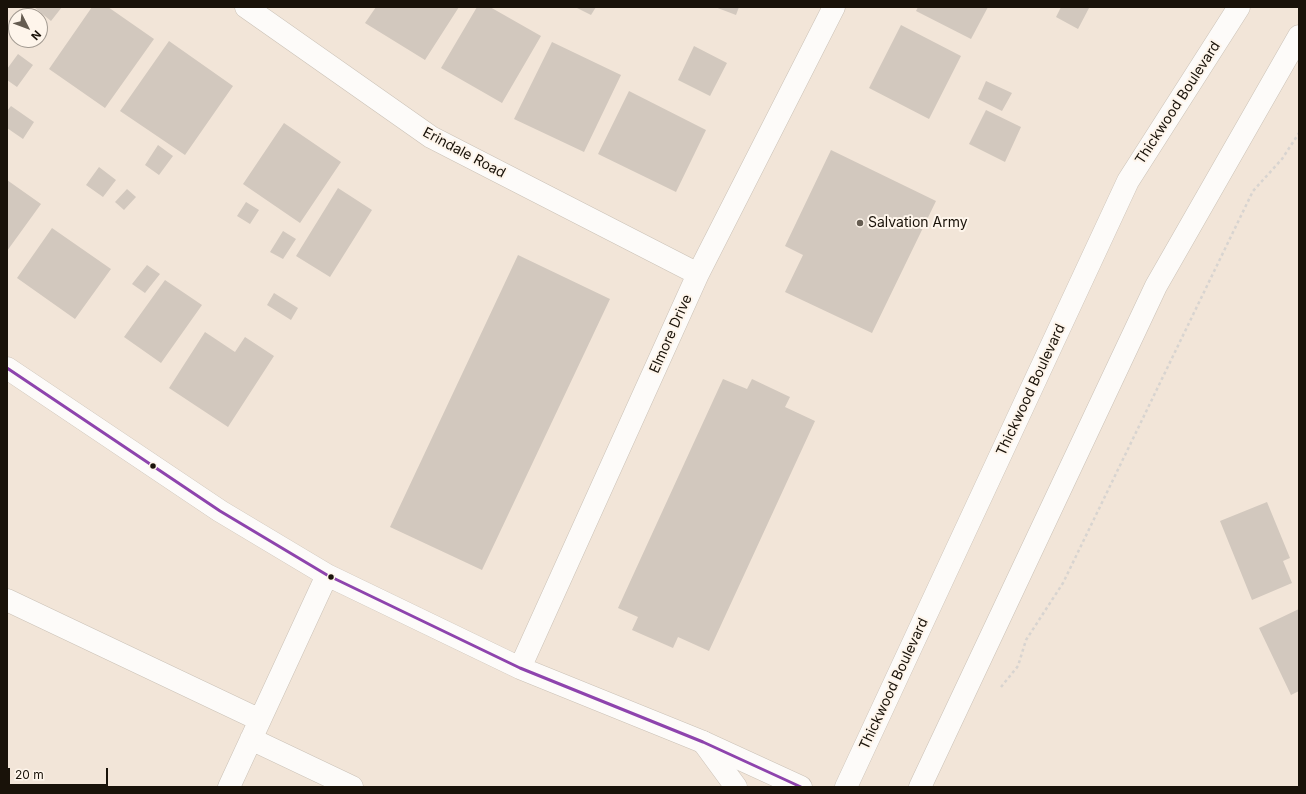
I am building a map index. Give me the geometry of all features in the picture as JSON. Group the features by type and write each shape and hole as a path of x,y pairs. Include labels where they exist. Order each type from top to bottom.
{"street":[{"name":"Erindale Road","path":"246,7 431,137 698,274"},
{"name":"Elmore Drive","path":"520,668 698,274 834,7"},
{"name":"Thickwood Boulevard","path":"846,787 1128,181 1239,7"},
{"path":"920,787 1156,286 1299,36"},
{"path":"10,374 220,511 327,575 520,668 703,742 801,787"},
{"path":"229,787 327,575"},
{"path":"7,600 260,720"},
{"path":"251,739 352,787"},
{"path":"703,742 736,787"}],"path":[{"path":"998,690 1018,666 1026,640 1063,583 1253,191 1285,155 1299,133"}],"building":[{"path":"34,7 62,7 51,21 48,19 48,8"},
{"path":"92,7 108,7 154,39 105,108 49,69"},
{"path":"376,7 459,7 425,60 365,23"},
{"path":"477,7 490,7 541,36 502,103 441,68"},
{"path":"575,7 596,7 591,15"},
{"path":"715,7 739,7 736,15"},
{"path":"918,7 988,7 971,39 916,11"},
{"path":"1061,7 1089,8 1078,29 1056,17"},
{"path":"901,25 961,56 929,119 869,88"},
{"path":"169,41 233,86 185,155 120,111"},
{"path":"552,42 621,75 584,152 514,119"},
{"path":"694,46 727,63 710,96 678,80"},
{"path":"18,54 33,65 17,87 7,80 7,69"},
{"path":"986,81 1012,93 1002,111 978,99"},
{"path":"629,91 706,130 676,192 598,154"},
{"path":"11,106 34,122 23,139 7,128 7,111"},
{"path":"986,110 1021,127 1005,162 969,144"},
{"path":"284,123 341,162 300,223 243,184"},
{"path":"158,145 173,156 159,175 145,165"},
{"name":"Salvation Army","path":"831,150 936,201 872,333 785,292 803,255 785,246"},
{"path":"99,167 116,180 103,197 86,185"},
{"path":"7,180 41,204 7,251"},
{"path":"338,188 372,210 330,277 296,256"},
{"path":"127,189 136,197 124,210 115,202"},
{"path":"246,202 259,210 250,224 237,216"},
{"path":"52,228 111,269 75,319 17,278"},
{"path":"283,231 296,239 283,259 270,252"},
{"path":"518,255 610,299 482,570 390,527"},
{"path":"147,265 160,274 145,293 132,284"},
{"path":"165,280 202,305 161,363 124,337"},
{"path":"274,293 298,308 291,320 267,305"},
{"path":"205,332 235,352 245,337 274,356 228,427 169,388"},
{"path":"723,379 747,389 752,379 790,397 785,407 815,421 709,651 678,637 673,648 632,630 638,617 618,608"},
{"path":"1267,502 1290,558 1283,561 1292,583 1252,600 1220,521"},
{"path":"1299,609 1299,691 1291,695 1259,628"}],"transit line":[{"path":"7,368 220,511 327,575 520,668 703,742 801,787"}],"place":[{"name":"Salvation Army","path":"860,223"}]}
